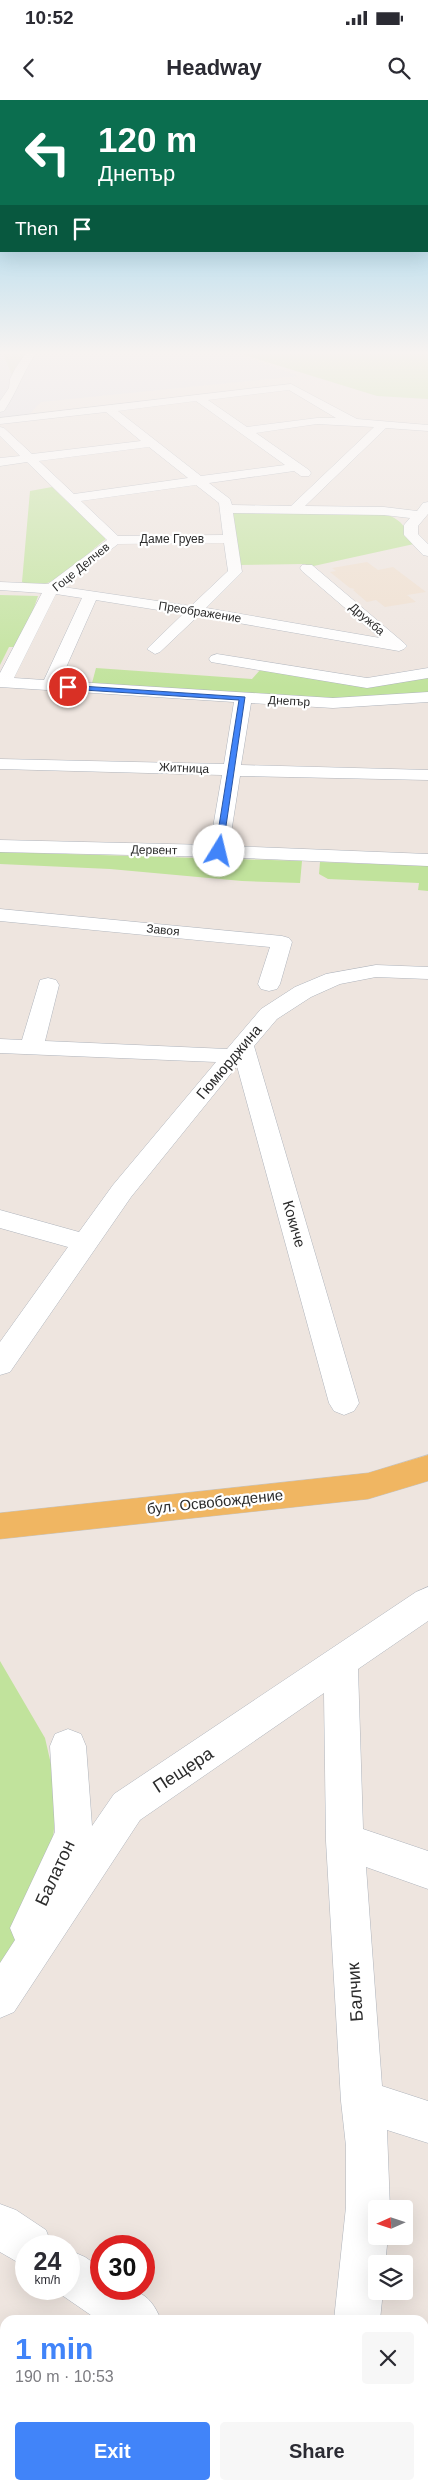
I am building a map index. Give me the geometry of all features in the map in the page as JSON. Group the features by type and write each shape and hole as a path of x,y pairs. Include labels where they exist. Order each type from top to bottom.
{"main road":[{"name":"бул. Освобождение","path":"0,1526 368,1486 428,1468"}],"street":[{"name":"Гоце Делчев","path":"2,682 52,589 115,540 37,465"},
{"path":"155,649 235,572 225,502 178,465"},
{"path":"293,465 322,486"},
{"path":"294,510 343,465"},
{"path":"72,498 296,467"},
{"path":"226,509 424,510"},
{"path":"424,510 411,525 411,535 422,540 428,552"},
{"name":"Даме Груев","path":"115,540 230,539"},
{"name":"Дружба","path":"307,568 428,669"},
{"name":"Преображение","path":"0,586 52,589 399,646"},
{"path":"50,685 91,595"},
{"name":"Днепър","path":"217,659 368,683 428,673"},
{"name":"Днепър","path":"2,682 333,703 428,697"},
{"path":"219,851 243,698"},
{"name":"Житница","path":"0,764 428,775"},
{"name":"Дервент","path":"0,846 219,851 428,860"},
{"name":"Завоя","path":"0,915 282,942 268,984"},
{"name":"Гюмюрджина","path":"0,1364 86,1242 160,1143 269,1014 303,992 334,979 376,971 428,973"},
{"path":"32,1047 48,985"},
{"path":"0,1046 239,1051"},
{"name":"Кокиче","path":"239,1051 344,1403"},
{"path":"0,1219 86,1242"},
{"name":"Пещера","path":"0,1998 127,1807 202,1758 428,1602"},
{"name":"Балчик","path":"340,1662 345,1841 362,2101 368,2146 368,2207 357,2315"},
{"name":"Балатон","path":"0,1992 74,1833 68,1746"},
{"path":"345,1841 428,1870"},
{"path":"362,2101 428,2122"},
{"path":"0,2226 15,2236"},
{"path":"80,2280 131,2315"}],"shaded area":[{"path":"367,562 378,570 393,567 426,592 407,595 416,602 385,607 376,600 367,602 353,590 355,589 350,588 330,572 336,571 332,568"}],"green space":[{"path":"52,487 106,539 67,572 45,584 34,585 22,582 30,491"},
{"path":"230,510 383,513 402,524 414,544 309,567 305,564 237,565"},
{"path":"0,595 38,596 22,643 18,647 9,647 0,665"},
{"path":"96,668 252,679 260,670 368,688 428,677 428,692 347,699 92,683"},
{"path":"0,852 302,861 300,883 242,881 110,869 0,864"},
{"path":"320,862 428,866 428,891 418,890 419,883 328,879 319,874"},
{"path":"0,1661 45,1738 58,1795 51,1854 0,1990"}],"route":[{"path":"68,687 243,698 219,851"}]}
